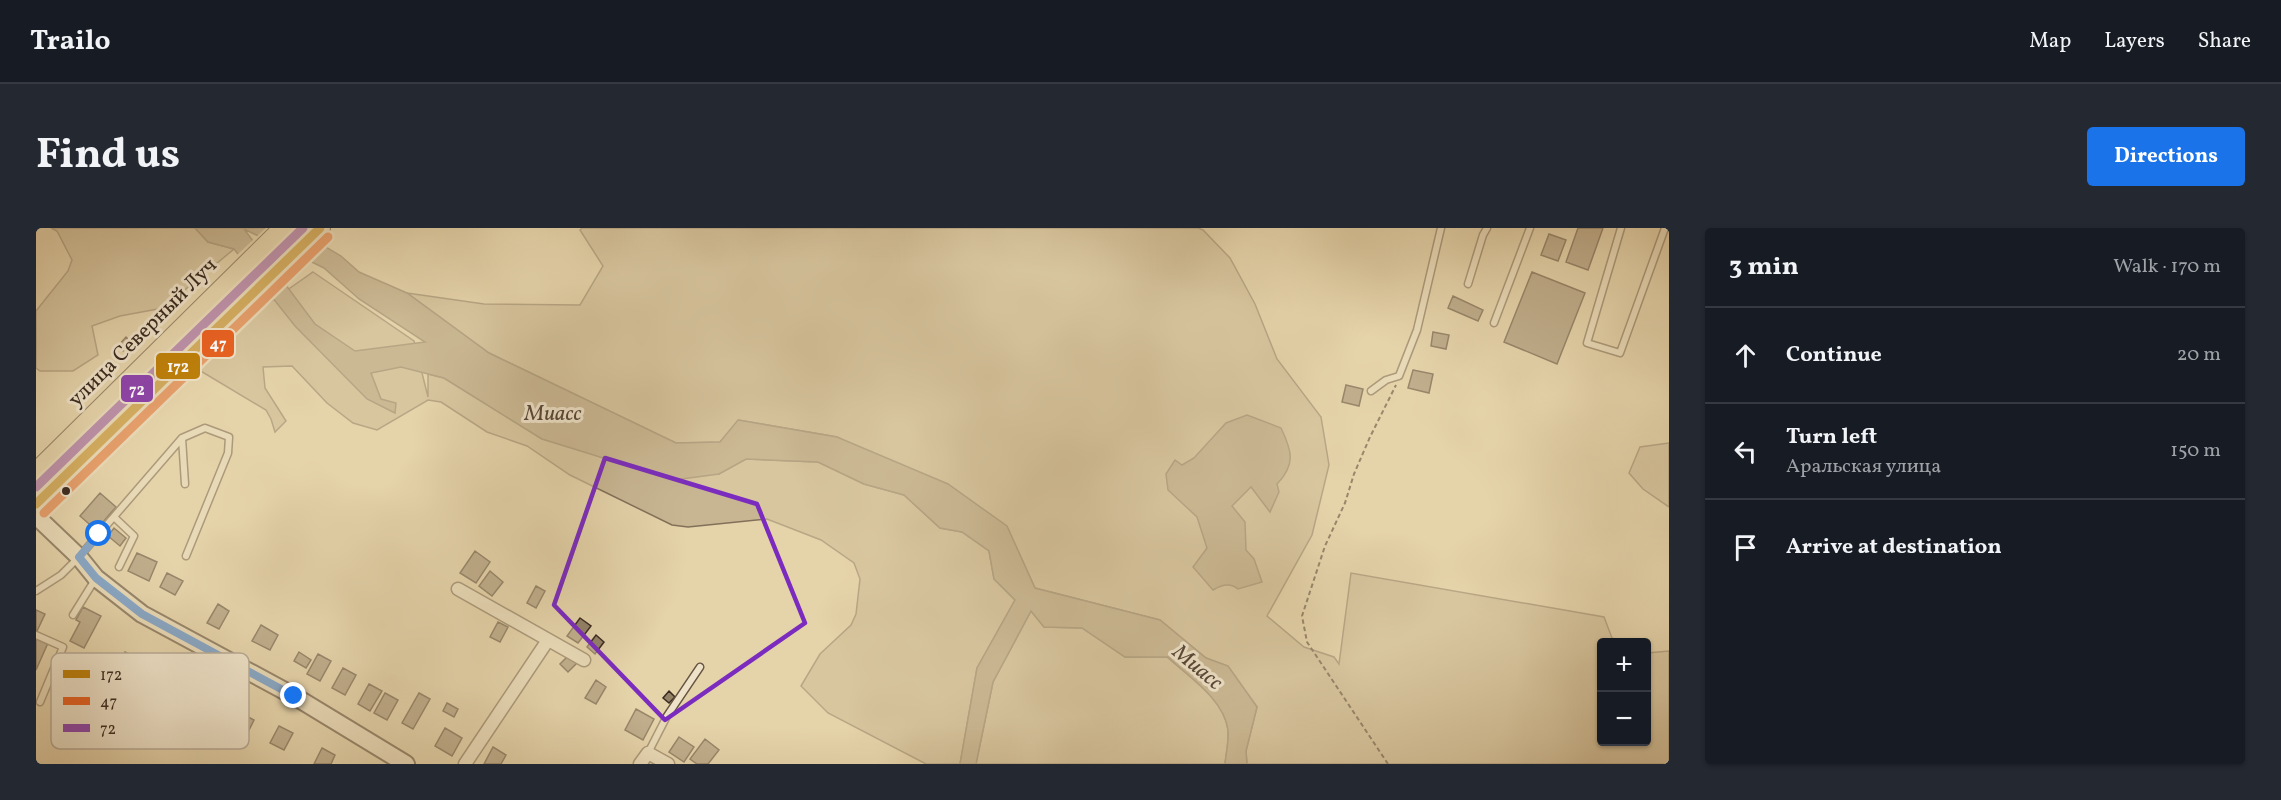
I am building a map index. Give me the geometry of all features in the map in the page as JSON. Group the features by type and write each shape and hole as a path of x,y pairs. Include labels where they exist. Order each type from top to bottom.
{"main road":[{"name":"улица Северный Луч","path":"36,473 284,228"},
{"path":"36,504 320,228"}],"street":[{"path":"36,516 79,557 96,578 142,614 214,653"},
{"path":"458,589 584,660"},
{"path":"465,764 548,640"},
{"path":"249,672 294,696 406,764"},
{"path":"640,764 648,753 668,764"}],"lane":[{"path":"1371,391 1386,380 1399,376 1417,330 1441,228"},
{"path":"1468,284 1487,228"},
{"path":"1494,323 1530,228"},
{"path":"1621,228 1587,344 1620,353 1665,228"},
{"path":"36,591 61,575 79,557 183,438 205,428 229,437 228,453 186,556"},
{"path":"183,438 185,484"},
{"path":"114,517 134,536 119,567"},
{"path":"73,615 96,578"},
{"path":"36,635 63,647 60,653"},
{"path":"648,753 667,717 700,667"},
{"path":"40,702 51,676"}],"path":[{"path":"1388,764 1307,642 1302,616 1325,546 1345,503 1370,436 1394,392 1399,376"}],"highlighted area":[{"path":"605,458 757,504 805,623 665,720 554,605"}],"shaded area":[{"path":"51,228 195,228 208,242 234,249 163,308 120,316 92,326 98,355 73,371 40,371 36,368 36,311 68,271 72,260 57,231"},
{"path":"582,228 1198,228 1203,230 1230,258 1255,304 1277,359 1321,417 1329,465 1312,535 1267,616 1304,647 1334,657 1339,664 1351,573 1604,617 1612,638 1597,638 1597,746 1651,746 1651,653 1669,651 1669,764 1247,764 1246,751 1257,707 1228,666 1206,658 1160,620 1035,588 1006,526 837,437 739,420 720,442 676,443 489,353 407,293 484,304 580,305 603,266 580,230"},
{"path":"313,272 414,341 428,397 428,374 444,378 542,439 719,474 746,459 818,462 864,484 904,495 940,528 962,532 989,551 994,579 1015,600 977,668 960,764 926,764 828,713 801,686 820,654 851,625 856,614 860,579 854,563 821,540 767,519 688,527 672,525 570,475 527,446 487,432 441,402 428,400 377,430 353,423 327,403 292,366 263,367 265,388 286,421 275,432 266,410 199,370 266,305"},
{"path":"1669,443 1669,507 1643,489 1629,473 1640,447"},
{"path":"1031,611 1044,627 1082,628 1125,657 1167,657 1204,689 1220,708 1228,730 1225,764 976,764 993,682"}],"water":[{"name":"Миасс","path":"195,228 294,228 341,256 359,272 407,293 489,353 676,443 720,442 738,420 837,437 948,484 1007,526 1035,588 1160,620 1206,658 1228,666 1257,707 1246,751 1247,764 1225,764 1228,730 1220,708 1204,689 1168,657 1125,657 1082,628 1044,627 1031,611 993,682 976,764 960,764 977,668 1015,600 994,579 989,551 962,532 940,528 904,495 864,484 818,462 746,459 719,474 674,480 542,439 444,378 401,367 371,373 381,399 396,403 395,413 367,399 295,326 234,249 208,242","holes":["244,229 324,268 359,299 425,342 355,351 315,324"]},
{"path":"1247,415 1281,428 1290,451 1290,464 1277,484 1279,492 1270,512 1251,487 1232,506 1245,522 1246,550 1254,559 1262,582 1238,589 1226,585 1213,590 1193,567 1207,548 1197,517 1168,490 1166,474 1175,460 1182,465 1194,458 1226,423"}],"pier":[{"path":"266,228 300,228 322,242 303,261 255,238"},
{"path":"254,239 284,279 267,295 236,256"}],"building":[{"path":"1578,228 1603,228 1588,270 1566,262"},
{"path":"1549,234 1566,240 1558,261 1541,255"},
{"path":"1532,272 1585,293 1557,364 1504,342"},
{"path":"1453,296 1483,310 1478,321 1448,308"},
{"path":"1433,332 1449,335 1446,349 1431,346"},
{"path":"126,337 131,342 123,351 118,346"},
{"path":"1413,370 1433,374 1429,393 1408,388"},
{"path":"1346,385 1363,389 1359,406 1342,402"},
{"path":"100,493 116,507 96,530 80,516"},
{"path":"114,528 126,538 120,546 108,536"},
{"path":"475,551 490,562 476,583 460,573"},
{"path":"137,553 157,562 149,581 128,571"},
{"path":"490,571 503,582 492,596 479,586"},
{"path":"167,573 183,581 175,595 160,587"},
{"path":"536,586 545,591 536,608 527,603"},
{"path":"218,604 229,611 219,629 207,623"},
{"path":"83,607 101,616 84,648 70,641 80,622 76,620"},
{"path":"36,610 45,614 37,631 36,631"},
{"path":"580,618 591,626 578,643 567,636"},
{"path":"498,622 508,627 500,642 490,637"},
{"path":"261,625 278,635 270,650 252,641"},
{"path":"596,635 604,642 595,654 587,647"},
{"path":"36,638 48,643 36,670"},
{"path":"299,652 311,660 306,668 294,661"},
{"path":"318,654 331,661 320,681 307,674"},
{"path":"569,655 577,663 568,672 560,664"},
{"path":"343,668 356,675 345,695 332,688"},
{"path":"596,680 606,687 596,704 585,698"},
{"path":"369,684 382,691 370,711 358,704"},
{"path":"669,691 675,697 669,703 663,698"},
{"path":"385,693 398,700 387,720 374,713"},
{"path":"419,693 430,699 413,729 402,723"},
{"path":"447,703 458,709 454,717 443,711"},
{"path":"636,709 654,719 643,740 625,730"},
{"path":"249,717 254,720 249,730"},
{"path":"279,726 293,733 284,750 270,743"},
{"path":"445,728 462,738 452,756 435,746"},
{"path":"679,737 694,747 684,762 669,752"},
{"path":"705,739 719,750 708,764 697,764 690,759"},
{"path":"493,747 506,755 501,764 484,764"},
{"path":"322,748 335,755 331,764 314,764"}],"transit line":[{"name":"72","path":"36,487 303,228"},
{"name":"172","path":"36,504 320,228"},
{"name":"47","path":"44,513 328,237"}],"route":[{"path":"99,534 79,557 96,578 142,614 294,696"}]}
